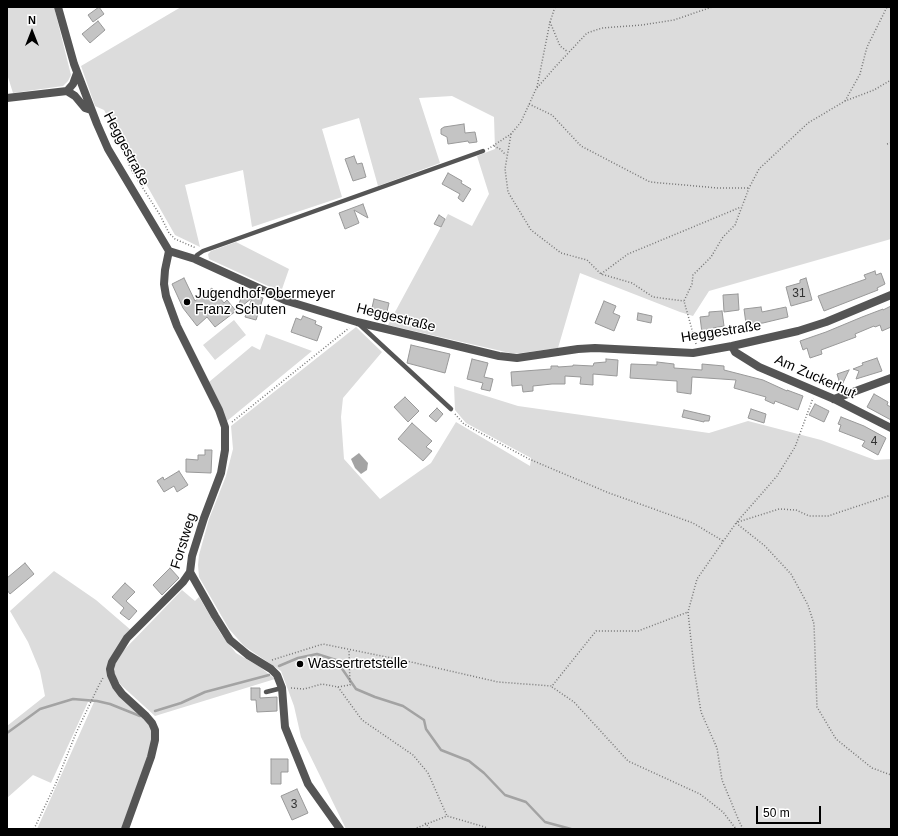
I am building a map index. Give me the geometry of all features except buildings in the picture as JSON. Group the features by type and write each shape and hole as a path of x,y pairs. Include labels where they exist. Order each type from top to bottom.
{"street":[{"name":"Heggestraße","path":"58,7 77,73 108,149 169,251 195,259 288,301 357,322 499,356 517,358 595,348 693,353 798,331 826,322 889,296"},
{"path":"7,98 66,91 73,84 77,73"},
{"path":"66,91 74,96 85,108 91,110"},
{"name":"Forstweg","path":"110,669 112,662 127,638 183,582 190,572 192,556 204,518 221,473 225,450 225,427 220,410 177,326 166,296 165,277 169,251"},
{"name":"Am Zuckerhut","path":"732,346 735,352 759,367 834,399 891,428"},
{"path":"834,399 891,378"},
{"path":"190,572 230,640 240,649 272,669 277,675 282,688 285,726 308,784 340,829"},
{"path":"110,669 116,686 122,694 146,716 152,723 155,730 155,740 151,757 125,829"}],"lane":[{"path":"195,259 197,255 204,251 483,151"},
{"path":"357,322 451,409"},
{"path":"266,692 282,688"}],"path":[{"path":"483,151 494,146 511,134 521,122 536,88 550,22 555,7"},
{"path":"536,88 587,33 597,29 674,20 712,7"},
{"path":"845,101 860,74 868,47 887,7"},
{"path":"550,22 560,46 568,52"},
{"path":"698,352 693,329 684,301 692,284 693,275 711,257 724,237 735,225 743,206 748,188 759,169 808,123 845,101 874,90 891,80"},
{"path":"529,104 552,115 581,146 650,182 718,188 748,188"},
{"path":"110,134 120,144 132,171 160,215 169,234 175,239 204,251"},
{"path":"511,134 505,169 508,192 531,230 561,253 587,260 601,274 632,282 652,297 684,301"},
{"path":"887,144 891,143"},
{"path":"494,146 500,149 507,156"},
{"path":"601,274 628,254 743,206"},
{"path":"225,427 357,322"},
{"path":"743,829 722,780 717,748 701,712 694,668 688,612 697,579 736,523 777,476 795,447 815,391"},
{"path":"451,409 464,424 529,459 610,493 693,523 724,541"},
{"path":"736,523 779,509 796,510 809,516 828,516 891,495"},
{"path":"736,523 765,546 791,574 808,605 814,624 817,707 836,739 872,768 891,774"},
{"path":"552,686 596,632 638,632 688,612"},
{"path":"262,664 323,644 412,662 498,682 552,686 574,702 628,760 700,794 723,812 736,829"},
{"path":"282,688 304,689 322,684 338,688 350,685 349,650"},
{"path":"34,829 99,685 110,669"},
{"path":"338,688 362,720 413,755 428,773 447,816"},
{"path":"414,829 447,816 485,826 488,829"},
{"path":"425,824 430,829"}],"shaded area":[{"path":"7,7 54,7 71,75 63,86 13,93 7,74"},
{"path":"181,7 891,7 891,239 709,291 693,316 580,273 558,348 510,353 388,325 448,214 472,226 489,194 477,156 495,149 494,117 452,96 419,98 440,163 378,186 359,118 322,129 342,197 252,227 243,170 185,185 200,247 175,235 104,110 95,106 81,66"},
{"path":"236,242 289,269 281,292 209,259 208,254 211,251"},
{"path":"234,320 246,335 215,360 203,345"},
{"path":"356,327 382,352 343,398 341,417 344,459 380,499 431,463 456,422 530,466 531,458 466,423 455,410 454,386 518,406 709,433 748,421 821,440 875,460 891,459 891,829 346,829 301,737 294,706 281,671 244,646 229,629 199,577 198,565 199,555 209,519 226,476 233,449 231,426"},
{"path":"266,334 312,351 227,421 209,382 252,346 260,350"},
{"path":"359,453 368,463 367,470 361,474 355,468 351,459"},
{"path":"54,571 96,600 132,631 107,675 113,687 148,723 151,730 152,740 150,750 121,829 37,829 94,702 88,702 51,783 33,775 7,798 7,726 45,696 40,671 28,642 10,611"},
{"path":"182,590 195,601 199,597 221,634 236,653 260,667 275,679 155,716 121,685 114,672 115,665 123,651"}],"waterway":[{"path":"279,666 298,658 317,654 336,660 356,689 403,706 424,720 426,729 441,750 469,761 484,773 505,795 526,802 545,822 571,829"},
{"path":"155,711 181,703 205,692 269,675"},
{"path":"7,733 40,709 73,699 97,701 110,704 140,716"}],"place":[{"name":"Jugendhof-Obermeyer Franz Schuten","path":"187,302"},
{"name":"Wassertretstelle","path":"300,664"}]}
